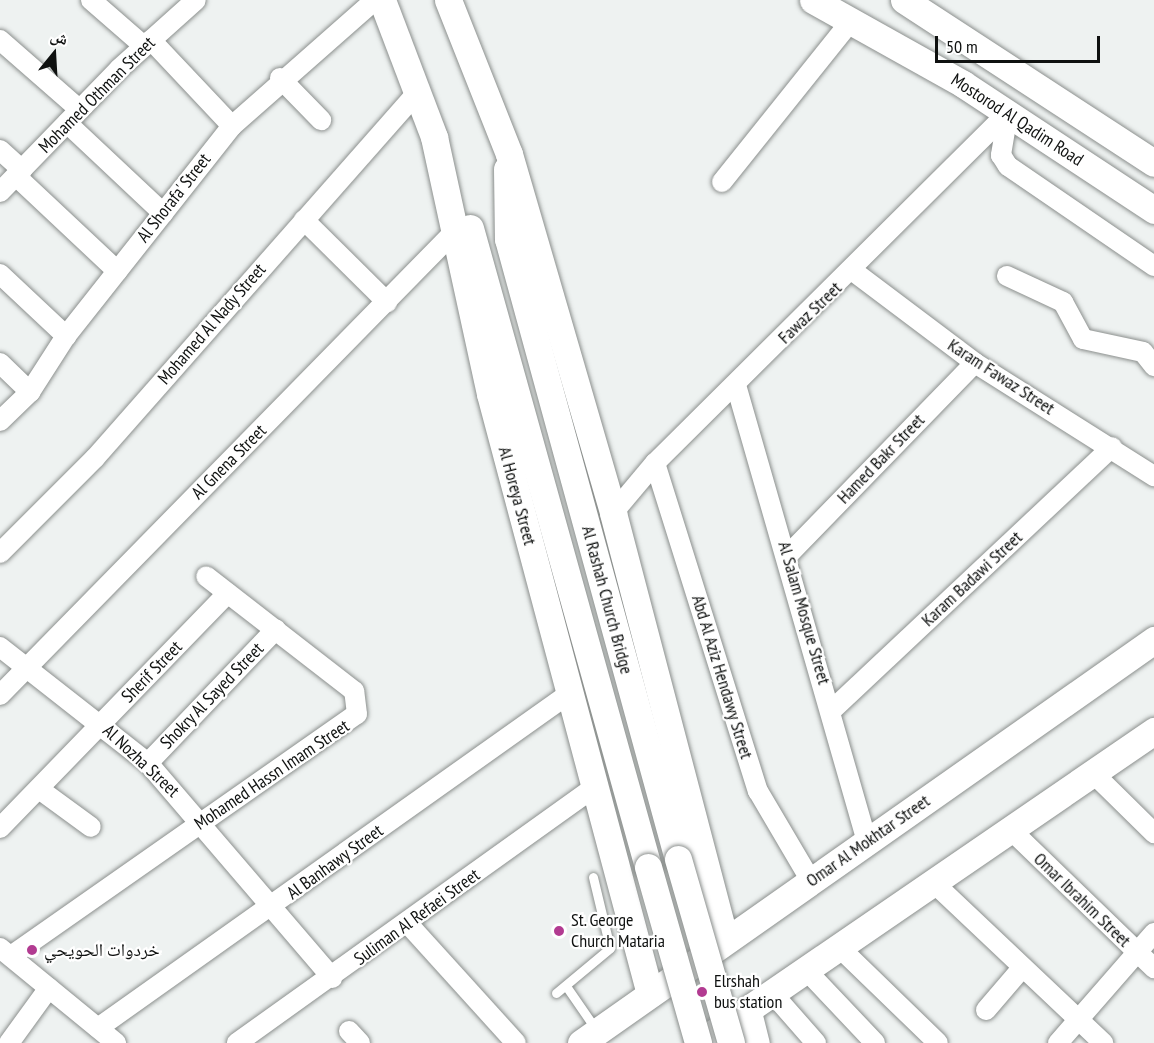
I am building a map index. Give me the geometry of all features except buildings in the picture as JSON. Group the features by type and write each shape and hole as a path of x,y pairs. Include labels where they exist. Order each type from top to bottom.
{"main road":[{"name":"Al Horeya Street","path":"382,0 419,91 446,184 490,394 650,994"},
{"path":"448,0 464,32 509,154 612,513 725,941"},
{"path":"464,0 464,32"},
{"name":"Mostorod Al Qadim Road","path":"813,0 852,20 1008,113 1154,210"},
{"path":"904,0 1154,163"},
{"name":"Al Rashah Church Bridge","path":"509,154 508,239 678,859 731,1043"},
{"name":"Al Rashah Church Bridge","path":"446,184 476,242 648,867 699,1043"},
{"name":"Omar Al Mokhtar Street","path":"589,1037 1154,640"},
{"path":"699,1043 748,1012 1154,731"},
{"path":"622,888 634,906 666,917 696,903 708,872"},
{"path":"748,1012 756,1043"}],"street":[{"path":"91,0 148,43 232,126"},
{"name":"Mohamed Othman Street","path":"0,192 73,116 196,0"},
{"name":"Al Shorafa' Street","path":"0,421 30,392 66,336 232,126 280,78 375,0"},
{"path":"722,182 852,20"},
{"path":"0,40 163,213"},
{"path":"280,78 321,120"},
{"name":"Mohamed Al Nady Street","path":"0,554 95,458 419,91"},
{"path":"1008,113 1001,155 1008,166 1154,266"},
{"name":"Fawaz Street","path":"612,513 656,463 853,271 1008,113"},
{"path":"0,150 19,173 117,271"},
{"path":"303,220 387,302"},
{"name":"Al Gnena Street","path":"0,694 457,229"},
{"name":"Karam Fawaz Street","path":"853,271 975,363 1112,447 1154,476"},
{"path":"0,274 66,336"},
{"path":"1008,276 1026,289 1055,296 1083,339 1143,352 1154,366"},
{"path":"0,363 30,392"},
{"name":"Hamed Bakr Street","path":"788,555 975,363"},
{"name":"Al Salam Mosque Street","path":"736,385 788,555 867,842"},
{"name":"Karam Badawi Street","path":"832,710 1112,447"},
{"name":"Abd Al Aziz Hendawy Street","path":"656,463 758,791 811,881"},
{"name":"Mohamed Hassn Imam Street","path":"5,952 203,822 359,710 354,691 206,576"},
{"name":"Sherif Street","path":"0,828 228,593"},
{"name":"Shokry Al Sayed Street","path":"148,763 276,629"},
{"name":"Al Nozha Street","path":"0,647 102,724 148,763 203,822 332,978"},
{"name":"Al Banhawy Street","path":"109,1038 274,906 570,693"},
{"path":"1094,773 1154,833"},
{"name":"Suliman Al Refaei Street","path":"237,1043 409,925 595,787"},
{"path":"39,789 91,827"},
{"name":"Omar Ibrahim Street","path":"1011,830 1154,968"},
{"path":"934,883 1103,1043"},
{"path":"409,925 516,1043"},
{"path":"1058,1043 1154,933"},
{"path":"840,948 938,1043"},
{"path":"5,952 109,1038"},
{"path":"986,1010 1022,968"},
{"path":"807,970 875,1043"},
{"path":"9,1043 49,988"},
{"path":"773,994 816,1043"}],"lane":[{"path":"556,993 610,948 593,877"},
{"path":"566,986 589,1037"}],"place":[{"name":"St. George Church Mataria","path":"559,931"},
{"name":"خردوات الحويحي","path":"32,950"},
{"name":"Elrshah bus station","path":"702,992"}]}
